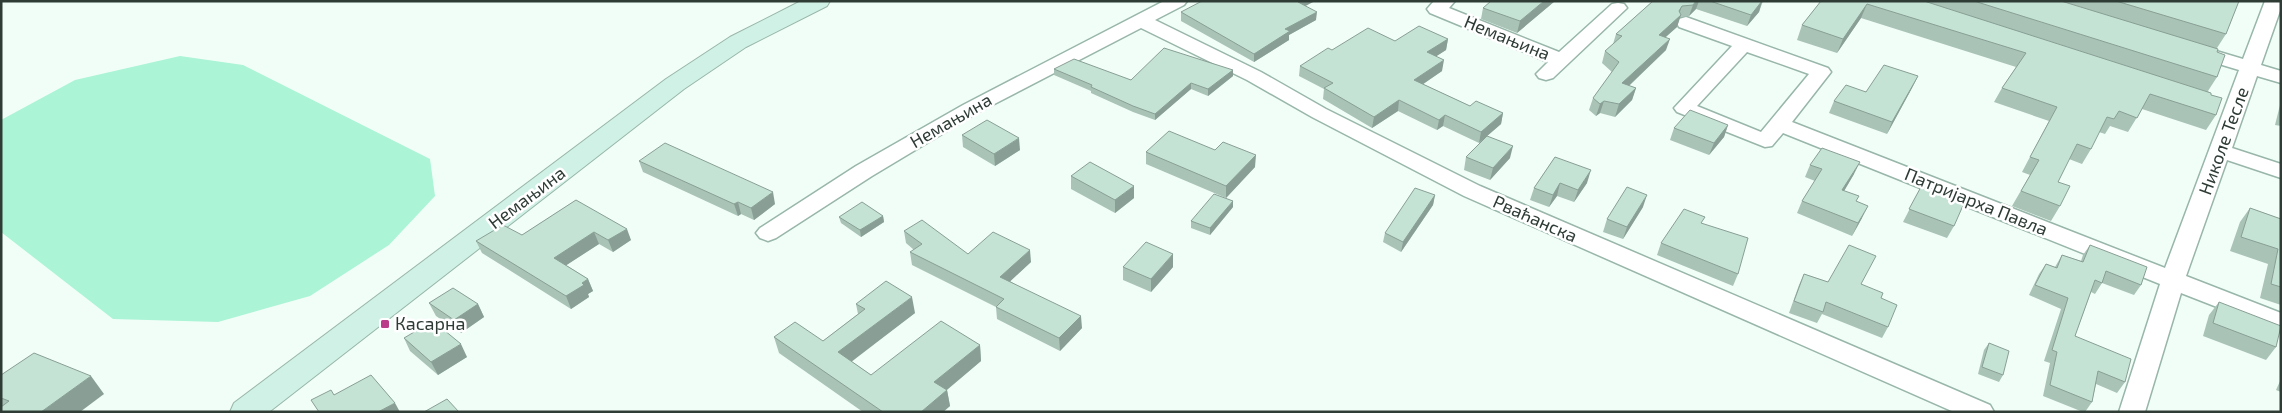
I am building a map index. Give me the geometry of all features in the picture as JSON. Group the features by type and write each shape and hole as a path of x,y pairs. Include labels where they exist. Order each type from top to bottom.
{"street":[{"name":"Немањина","path":"246,412 675,84 738,42 819,1"},
{"path":"1140,20 1178,1"},
{"name":"Немањина","path":"1446,1 1436,9 1561,60"},
{"name":"Николе Тесле","path":"2132,412 2173,280 2220,151 2225,106 2251,68 2272,4"},
{"path":"1546,74 1618,8"},
{"name":"Немањина","path":"768,233 864,171 970,109 1140,20"},
{"name":"Рваћанска","path":"1140,20 1254,76 1328,118 1472,191 1980,412"},
{"path":"1686,23 1744,44 1821,72 1765,141 1684,108 1744,44"},
{"path":"2175,45 2281,77"},
{"name":"Патријарха Павла","path":"1779,124 2173,280"},
{"path":"2220,151 2281,171"},
{"path":"2173,280 2281,322"}],"green space":[{"path":"180,56 243,65 430,159 435,196 389,245 310,296 218,322 113,319 1,232 1,120 75,80"}],"building":[{"path":"1202,1 1300,1 1298,2 1317,12 1285,29 1290,31 1254,54 1181,12"},
{"path":"1491,1 1544,1 1520,21 1483,8"},
{"path":"1653,1 1696,1 1693,5 1682,6 1679,11 1681,15 1659,35 1670,39 1622,83 1636,88 1619,104 1604,101 1600,104 1593,98 1619,62 1605,51 1622,36 1616,34"},
{"path":"1710,1 1762,1 1751,15"},
{"path":"1821,1 1924,1 2222,98 2216,115 2150,94 2137,118 2119,111 2114,119 2107,117 2091,149 2077,144 2058,182 2070,186 2060,206 2021,191 2039,160 2030,157 2057,107 2002,88 2026,53 1867,4 1843,39 1802,25"},
{"path":"1974,1 2061,1 2218,49 2217,52 2225,55 2217,77"},
{"path":"2116,1 2239,1 2226,34"},
{"path":"1419,26 1448,39 1427,52 1444,60 1414,80 1470,106 1476,101 1503,113 1481,132 1445,115 1439,120 1399,100 1374,117 1324,88 1333,83 1300,66 1328,48 1332,50 1368,28 1395,41"},
{"path":"1164,48 1233,70 1208,89 1191,83 1155,114 1133,106 1091,87 1092,85 1054,69 1074,59 1131,80"},
{"path":"1884,65 1918,76 1892,122 1834,101 1846,85 1866,92"},
{"path":"1690,110 1728,125 1714,143 1674,128"},
{"path":"987,120 1019,138 994,154 962,135"},
{"path":"1169,131 1215,150 1223,142 1256,155 1226,186 1146,152"},
{"path":"1487,136 1513,146 1493,168 1466,157"},
{"path":"665,143 773,192 751,208 738,202 734,204 639,161"},
{"path":"1822,148 1860,162 1842,190 1859,196 1856,201 1868,206 1858,223 1802,201 1822,169 1810,165"},
{"path":"1555,157 1591,170 1578,190 1560,183 1553,195 1534,188"},
{"path":"1090,162 1134,186 1115,200 1071,176"},
{"path":"1922,185 1965,201 1954,226 1909,209"},
{"path":"1627,187 1647,195 1627,227 1607,219"},
{"path":"1415,188 1435,195 1403,242 1385,233"},
{"path":"1214,194 1233,201 1210,228 1191,221"},
{"path":"576,200 627,229 608,240 594,232 554,258 588,279 582,283 584,285 566,296 476,241 503,225 522,235"},
{"path":"862,202 883,216 860,230 839,217"},
{"path":"2250,208 2281,219 2281,287 2271,284 2278,249 2241,237"},
{"path":"1684,209 1705,217 1701,223 1748,238 1738,274 1661,243"},
{"path":"922,220 968,254 993,232 1030,250 1000,277 1081,316 1059,338 996,307 1004,299 910,252 922,244 904,231"},
{"path":"1146,242 1173,254 1151,279 1123,267"},
{"path":"1849,245 1876,256 1861,284 1883,293 1881,298 1897,305 1888,327 1826,302 1823,312 1794,301 1804,274 1828,282"},
{"path":"2090,245 2147,267 2141,285 2106,271 2102,283 2095,280 2075,336 2131,359 2125,382 2098,371 2092,402 2050,385 2057,352 2052,350 2068,298 2035,285 2046,264 2057,268 2062,255 2083,262"},
{"path":"886,281 912,297 838,352 871,375 941,321 980,345 934,382 947,390 921,412 883,412 774,337 795,322 823,341 865,309 856,304"},
{"path":"453,288 478,304 454,320 429,303"},
{"path":"2219,302 2281,326 2276,347 2213,323"},
{"path":"433,321 461,344 431,362 404,338"},
{"path":"1989,343 2009,351 2003,375 1982,367"},
{"path":"34,353 91,376 41,412 1,412 1,407 9,401 1,398 1,375"},
{"path":"371,375 395,403 378,412 319,412 311,400 331,390 334,395"},
{"path":"447,399 459,412 424,412"}],"place":[{"name":"Касарна","path":"385,324"}]}
